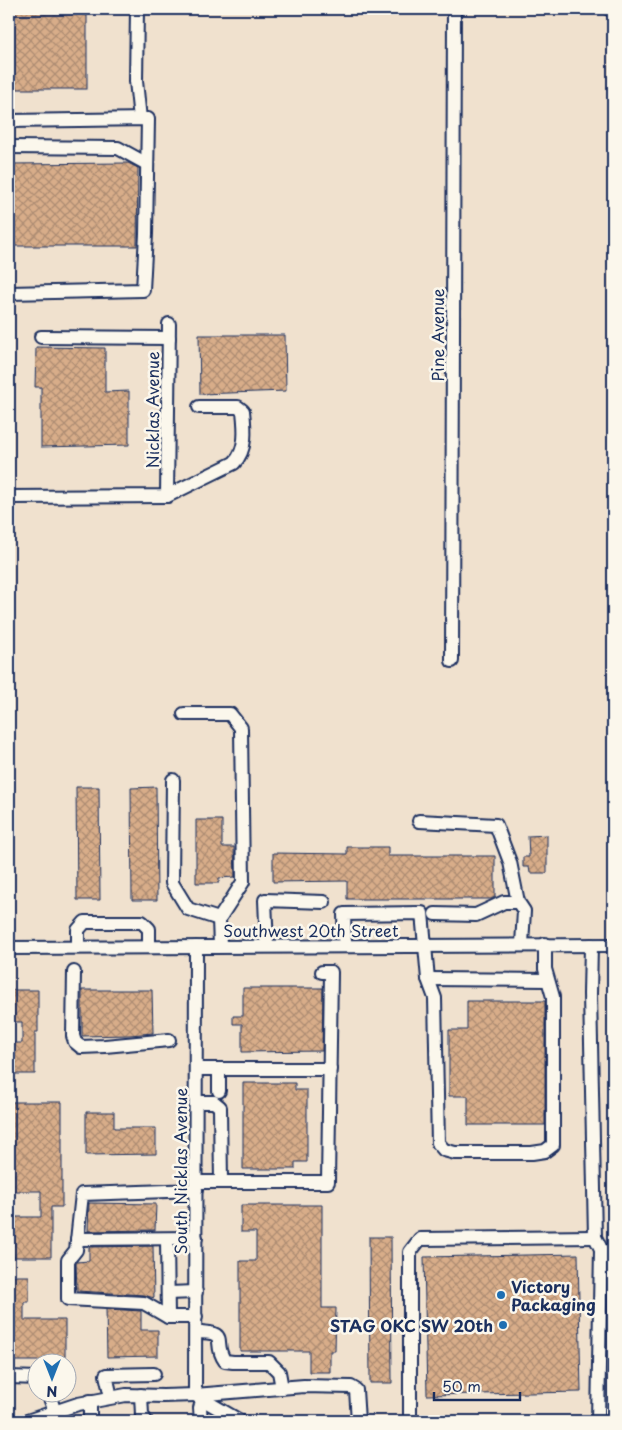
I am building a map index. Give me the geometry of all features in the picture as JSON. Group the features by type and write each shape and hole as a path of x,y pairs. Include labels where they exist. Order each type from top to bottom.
{"street":[{"path":"9,293 143,290 147,164 144,119 136,81 137,9"},
{"name":"Pine Avenue","path":"452,661 454,9"},
{"path":"609,9 613,10"},
{"path":"9,121 144,119"},
{"path":"9,147 118,148 147,164"},
{"name":"Nicklas Avenue","path":"167,496 169,324"},
{"path":"41,337 169,338"},
{"path":"9,497 167,496 234,463 240,457 244,447 243,411 238,407 199,407"},
{"path":"184,714 230,714 241,728 243,882 219,919 220,946"},
{"path":"173,780 172,884 188,909 219,919"},
{"path":"419,821 496,825 510,862 518,902 524,911 522,944"},
{"path":"266,946 265,900 324,902"},
{"path":"434,914 476,915 504,902 518,902"},
{"path":"345,946 344,914 422,914 428,979 435,998 438,1143 444,1150 455,1153 532,1153 545,1151 553,1144 553,997 545,969 545,944"},
{"path":"78,947 78,930 85,922 142,922 148,928 149,947"},
{"path":"591,945 590,1021 595,1237 601,1249 598,1421"},
{"name":"Southwest 20th Street","path":"9,948 613,945"},
{"name":"South Nicklas Avenue","path":"196,947 196,1332 201,1421"},
{"path":"74,972 72,1036 80,1047 169,1040"},
{"path":"196,1317 168,1317 144,1303 68,1299 68,1260 76,1250 82,1194 196,1186 221,1182 328,1182 331,972 322,972"},
{"path":"428,979 547,980"},
{"path":"196,1068 330,1069"},
{"path":"219,1069 220,1091"},
{"path":"196,1102 214,1102 220,1108 221,1182"},
{"path":"410,1421 410,1252 420,1239 595,1237"},
{"path":"77,1240 196,1238"},
{"path":"167,1239 168,1317"},
{"path":"168,1293 196,1292"},
{"path":"196,1332 210,1332 216,1335 220,1340 220,1354 225,1361 269,1362 278,1372 282,1388"},
{"path":"112,1397 106,1376 154,1374"},
{"path":"9,1378 28,1378"},
{"path":"27,1421 90,1401 112,1397 141,1395 199,1397 304,1386 351,1387 356,1390 358,1421"},
{"path":"141,1395 142,1415 146,1421"},
{"path":"199,1397 240,1421"},
{"path":"90,1401 90,1421"},
{"path":"52,1402 55,1412"}],"building":[{"path":"9,9 87,9 87,89 9,89"},
{"path":"128,163 138,168 137,246 9,246 9,164"},
{"path":"199,335 285,335 286,391 200,394"},
{"path":"36,347 105,348 105,392 129,391 129,445 41,447 41,387 35,387"},
{"path":"76,787 99,787 100,900 77,900"},
{"path":"156,787 157,900 132,900 131,788"},
{"path":"196,820 222,820 222,847 234,847 235,877 219,878 219,883 196,883"},
{"path":"547,835 547,873 530,873 529,867 523,867 523,857 529,857 528,836"},
{"path":"347,847 388,847 388,856 495,856 495,897 491,899 347,899 347,881 273,882 273,853 347,854"},
{"path":"243,988 323,988 322,1051 242,1052 242,1024 233,1024 233,1016 243,1016"},
{"path":"9,990 38,990 35,1074 9,1074 9,1043 22,1043 22,1022 9,1022"},
{"path":"82,990 152,990 153,1033 82,1036"},
{"path":"467,1001 545,1001 545,1125 468,1125 468,1096 449,1096 449,1030 467,1030"},
{"path":"243,1083 295,1083 295,1090 307,1090 307,1162 295,1162 295,1169 243,1169"},
{"path":"9,1102 62,1102 62,1207 51,1207 51,1257 9,1257 9,1217 41,1217 41,1191 9,1191"},
{"path":"86,1112 114,1112 114,1128 156,1128 156,1154 86,1155"},
{"path":"89,1203 156,1204 155,1230 88,1231"},
{"path":"241,1205 322,1205 322,1308 336,1308 335,1351 330,1351 330,1372 309,1372 309,1351 240,1351 240,1261 256,1261 256,1232 241,1232"},
{"path":"369,1237 391,1237 392,1383 370,1383"},
{"path":"153,1246 154,1298 144,1295 77,1291 76,1262 89,1261 89,1247"},
{"name":"STAG OKC SW 20th","path":"578,1254 581,1392 427,1395 424,1257"},
{"path":"9,1276 29,1276 29,1302 24,1302 24,1320 65,1320 65,1352 28,1352 28,1361 9,1361"},
{"path":"106,1309 141,1311 141,1330 158,1330 158,1356 107,1357"}],"place":[{"name":"Victory Packaging","path":"501,1295"},
{"name":"STAG OKC SW 20th","path":"503,1325"}]}
